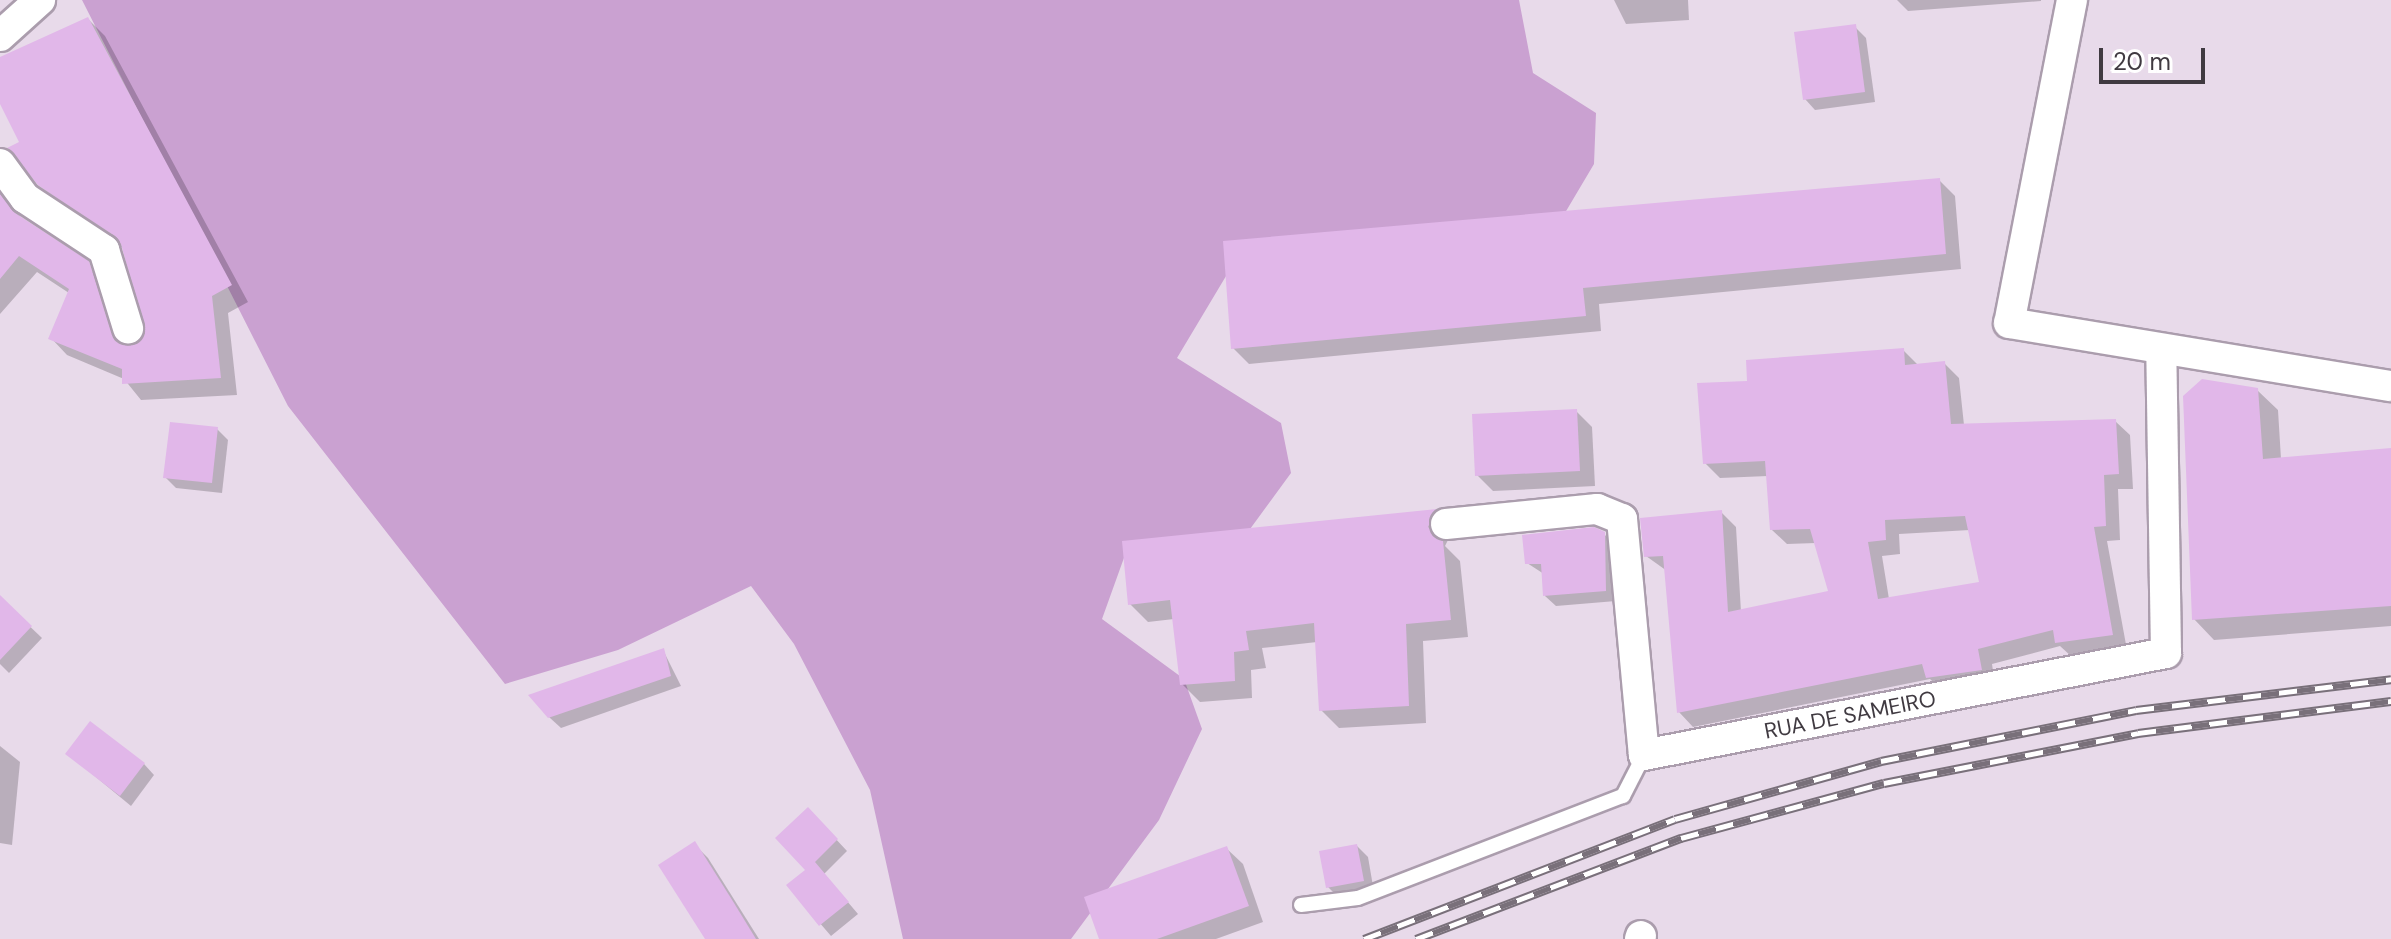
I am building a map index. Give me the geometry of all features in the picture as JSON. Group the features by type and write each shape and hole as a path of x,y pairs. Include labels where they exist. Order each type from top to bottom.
{"street":[{"path":"0,36 40,0"},
{"path":"2072,0 2009,323 2391,386"},
{"path":"0,164 25,198 104,250 128,328"},
{"name":"RUA DE SAMEIRO","path":"1644,755 2166,653 2161,349"},
{"path":"1446,524 1597,509 1622,519 1644,755"}],"lane":[{"path":"1301,905 1358,898 1623,796 1644,755"}],"shaded area":[{"path":"82,0 1519,0 1533,73 1596,113 1594,164 1559,223 1238,256 1177,358 1281,423 1291,473 1242,540 1125,555 1102,619 1184,679 1202,729 1159,820 1071,939 903,939 870,790 794,644 751,586 618,650 505,684 288,406"}],"building":[{"path":"88,17 232,285 212,296 221,378 122,384 122,369 48,339 69,289 19,256 0,279 0,194 15,213 89,261 115,341 133,345 145,333 121,244 38,185 7,148 19,142 0,104 0,57"},
{"path":"1856,24 1865,92 1803,100 1794,32"},
{"path":"1940,178 1946,254 1583,288 1586,316 1231,349 1223,241"},
{"path":"1904,348 1905,365 1945,361 1951,424 2116,419 2119,474 2104,475 2106,526 2094,527 2113,635 2055,643 2053,630 1978,649 1982,670 1926,678 1922,664 1677,713 1663,556 1644,557 1640,518 1722,510 1728,612 1828,591 1810,529 1770,530 1765,461 1703,464 1697,383 1747,381 1746,360","holes":["1965,516 1979,582 1878,599 1868,542 1886,540 1885,520"]},
{"path":"2202,379 2258,388 2263,459 2391,448 2391,606 2192,620 2183,396"},
{"path":"1577,409 1580,471 1475,476 1472,414"},
{"path":"170,422 218,427 212,483 163,478"},
{"path":"1437,509 1428,527 1443,541 1451,620 1406,624 1409,706 1319,711 1314,623 1246,631 1249,650 1234,652 1235,681 1180,685 1170,600 1128,605 1122,541"},
{"path":"1594,527 1605,532 1606,591 1543,596 1541,564 1525,564 1522,535"},
{"path":"0,595 32,626 0,660"},
{"path":"664,648 671,676 548,718 528,695"},
{"path":"90,721 145,763 120,796 65,754"},
{"path":"808,807 838,839 815,862 849,902 819,926 786,885 805,870 775,838"},
{"path":"695,841 756,939 705,939 658,865"},
{"path":"1357,844 1364,881 1326,888 1319,851"},
{"path":"1227,846 1249,906 1157,939 1099,939 1084,897"}],"railway":[{"path":"1364,939 1675,819 1881,761 2136,710 2391,679"},
{"path":"1416,939 1681,838 1884,783 2138,733 2391,701"}]}
